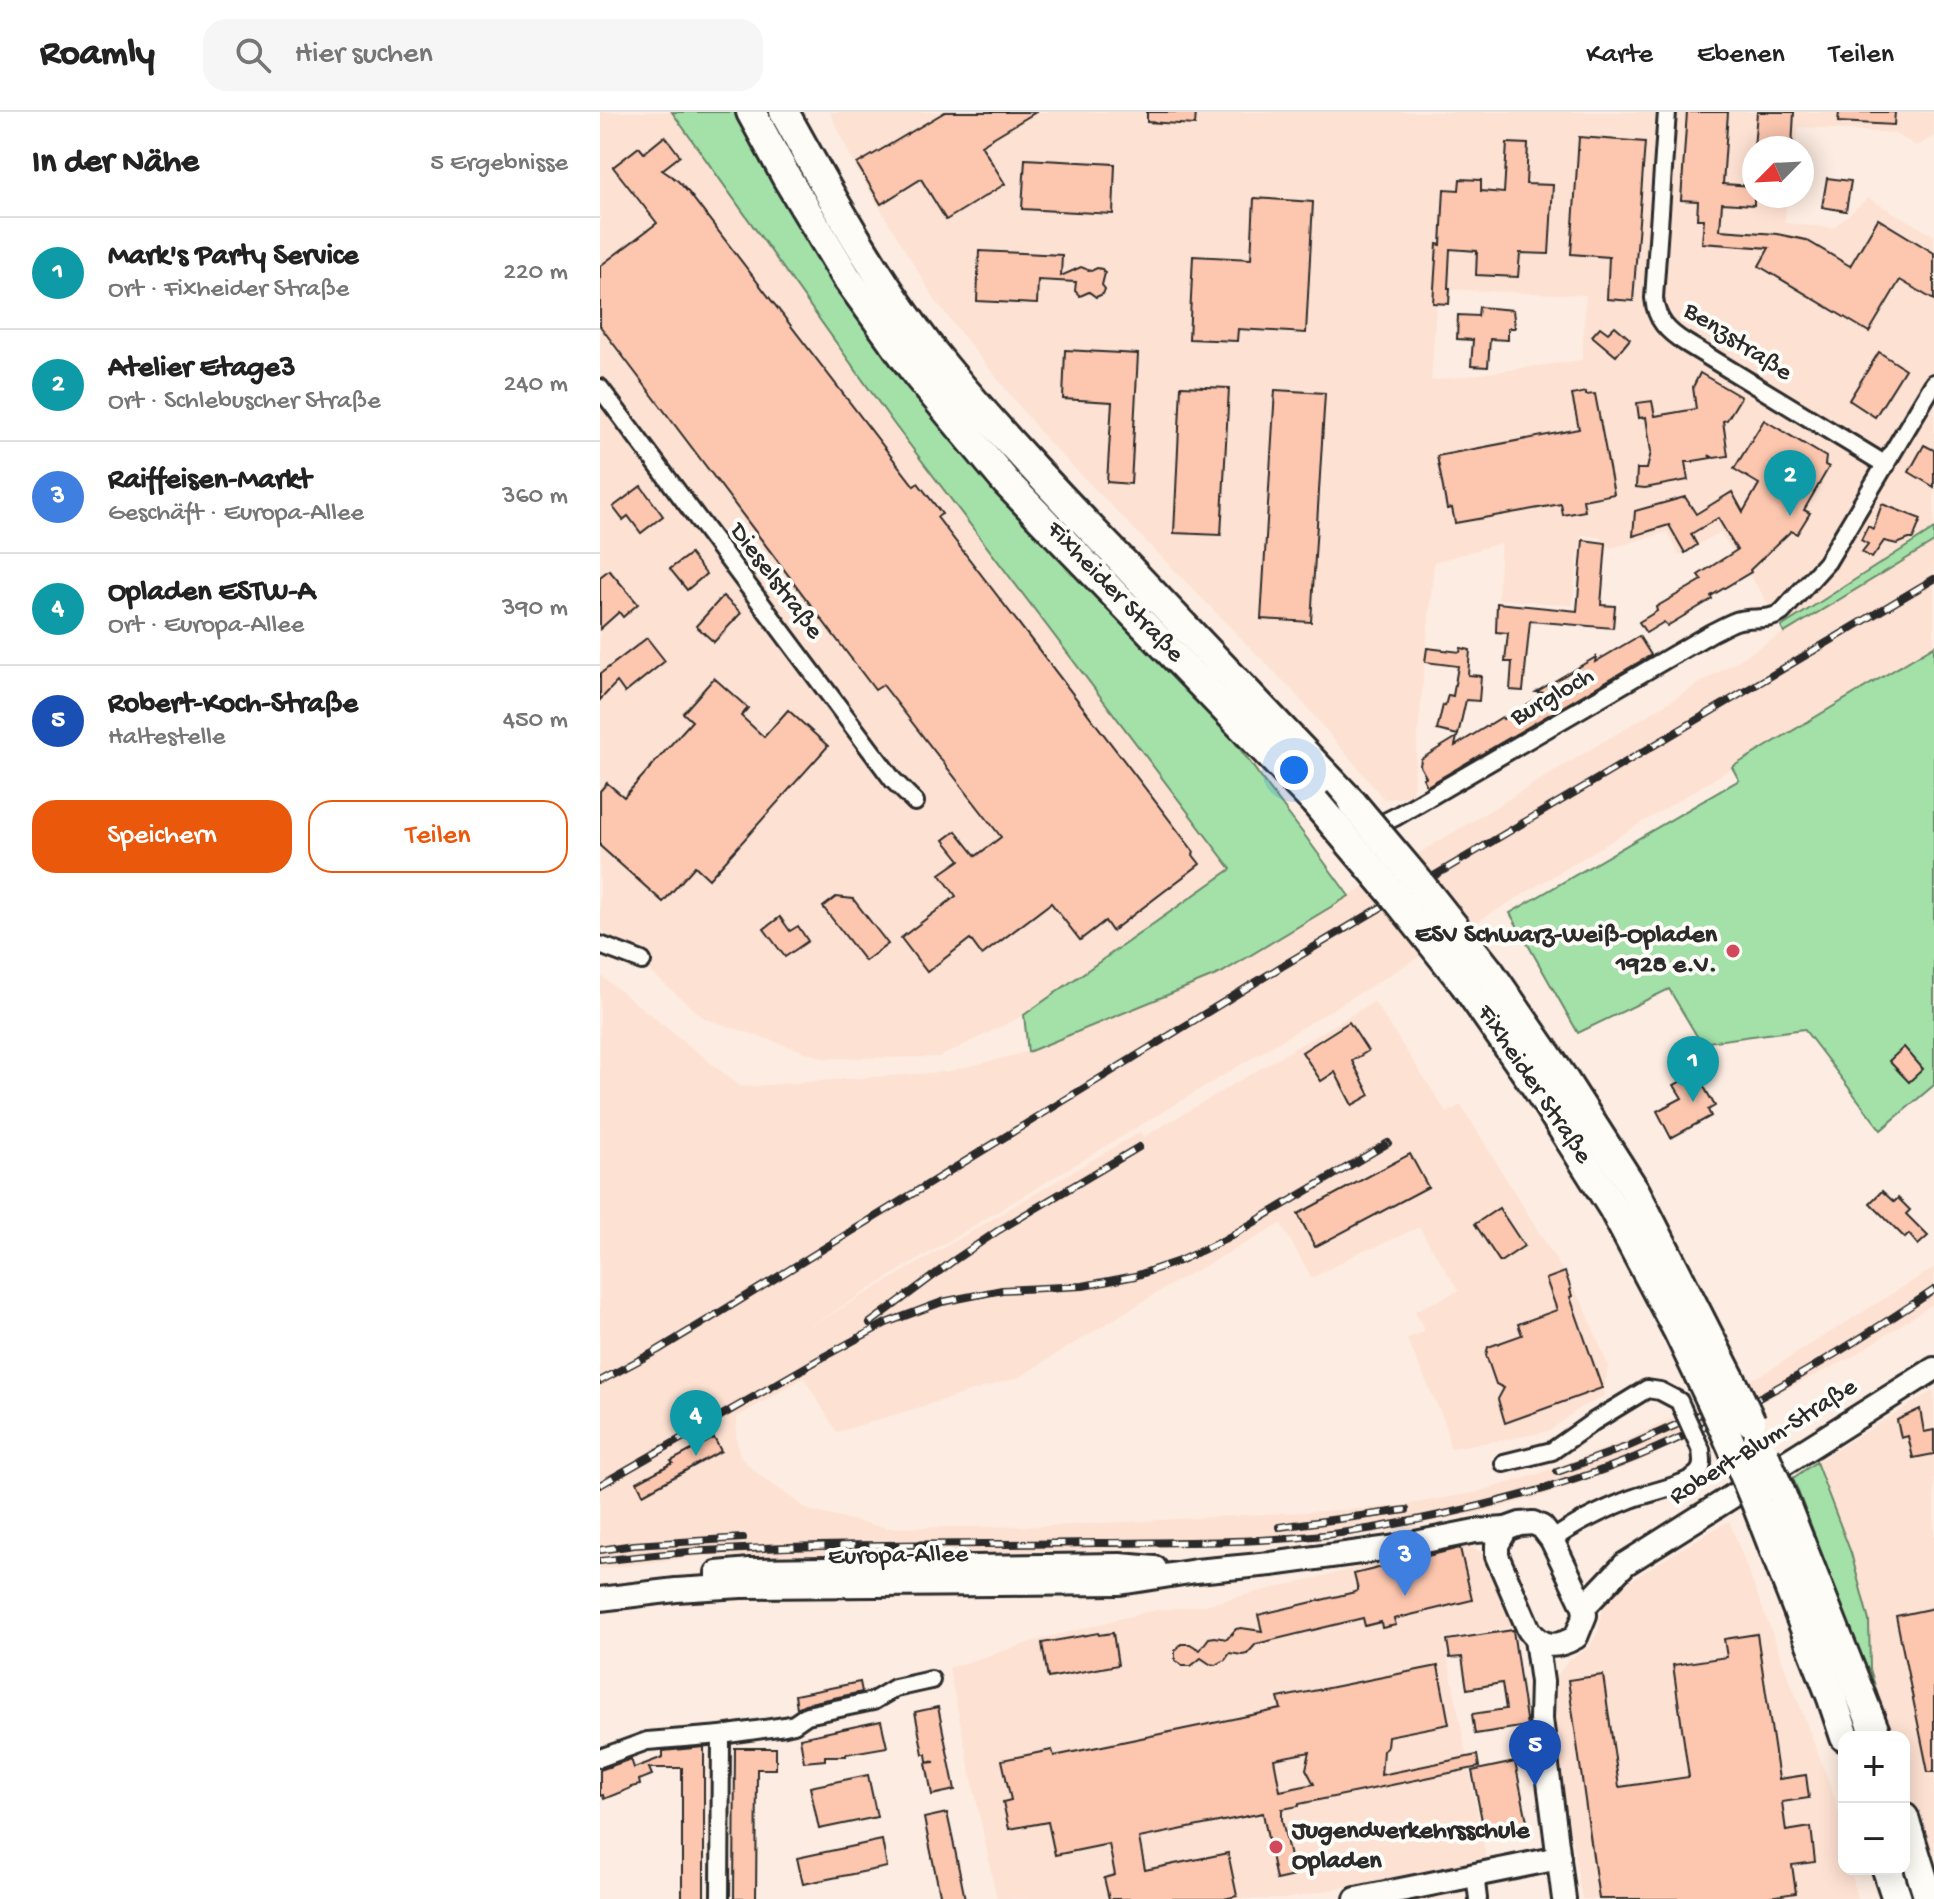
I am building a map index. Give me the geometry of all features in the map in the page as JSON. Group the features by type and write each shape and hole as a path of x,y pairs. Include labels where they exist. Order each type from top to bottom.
{"highway":[{"name":"Fixheider Straße","path":"751,112 847,278 928,388 1006,482 1315,802 1393,894 1477,978"},
{"name":"Fixheider Straße","path":"784,112 856,237 943,366 1023,458 1353,804 1417,880 1477,978 1537,1088 1613,1208 1678,1331 1722,1392 1874,1731"},
{"name":"Fixheider Straße","path":"1768,1497 1843,1731"},
{"path":"1910,1837 1929,1899"},
{"path":"1889,1875 1897,1899"}],"main road":[{"name":"Robert-Blum-Straße","path":"1558,1645 1576,1637 1585,1615 1584,1607 1625,1564 1934,1369"},
{"name":"Europa-Allee","path":"600,1599 741,1586 1120,1583 1376,1550 1533,1523 1542,1527 1552,1540"},
{"path":"1506,1529 1497,1545 1497,1556 1529,1630 1536,1639 1558,1645 1542,1682"},
{"path":"1462,1534 1479,1541 1497,1556"},
{"path":"1552,1540 1584,1607"},
{"name":"Robert-Blum-Straße","path":"1569,1576 1589,1575 1625,1564"},
{"name":"Europa-Allee","path":"600,1585 750,1570 1120,1565 1196,1571"},
{"path":"1536,1639 1542,1682 1541,1719 1564,1899"},
{"path":"1356,1899 1559,1858"}],"street":[{"name":"Benzstraße","path":"1667,112 1654,298 1663,324 1686,343 1886,465"},
{"path":"1886,465 1934,383"},
{"name":"Dieselstraße","path":"600,388 893,780 915,802"},
{"name":"Burgloch","path":"1358,836 1711,633 1736,621 1765,619 1782,612 1827,562 1886,465"},
{"path":"600,945 642,961"},
{"name":"Robert-Blum-Straße","path":"1504,1463 1552,1451 1647,1389 1660,1391 1679,1401 1701,1450 1703,1462 1698,1473 1683,1482 1590,1515 1552,1540"},
{"path":"600,1758 647,1741 721,1735 794,1724 807,1715 873,1701 895,1688 931,1680"},
{"path":"720,1899 721,1735"},
{"path":"1475,1874 1478,1899"}],"shaded area":[{"path":"600,112 672,112 894,424 1231,869 1024,1015 939,1057 824,1058 704,1018 600,928"},
{"path":"830,112 1934,112 1934,136 1917,146 1894,133 1799,127 1797,136 1742,136 1742,208 1786,208 1784,223 1833,228 1868,198 1934,236 1934,529 1781,627 1720,532 1679,555 1667,532 1611,548 1600,537 1581,535 1572,605 1498,599 1501,543 1434,562 1412,796 1384,799 1295,693 1045,438 937,303 856,168","holes":["1437,289 1586,295 1582,360 1431,381"]},
{"path":"1934,542 1934,646 798,1334 1140,1132 1144,1137 1374,1002 1447,1113 1461,1105 1584,1306 1608,1366 1603,1397 1581,1407 1549,1431 1450,1448 1445,1422 1407,1339 1425,1331 1415,1311 1459,1291 1419,1227 1365,1249 1312,1278 1281,1224 1173,1283 1019,1377 837,1432 801,1373 803,1378 737,1417 736,1437 740,1457 760,1476 810,1511 887,1528 1055,1526 1393,1507 1474,1493 1539,1474 1625,1441 1763,1374 1934,1268 1934,1303 1850,1358 1636,1463 1545,1495 1477,1513 1290,1543 887,1555 701,1556 600,1569 600,975 741,1087 946,1072 1028,1052 1221,973"},
{"path":"1934,1390 1934,1877 1910,1800 1910,1731 1888,1731 1870,1669 1869,1621 1851,1553 1816,1462"},
{"path":"1729,1521 1836,1801 1838,1875 1852,1875 1857,1899 1582,1899 1560,1766 1554,1709 1555,1678 1569,1660 1589,1648 1598,1632 1603,1608 1618,1589"},
{"path":"1466,1544 1484,1554 1515,1627 1444,1638 1486,1858 1285,1899 997,1899 949,1668 1038,1640 1151,1611 1205,1605 1442,1547"}],"green space":[{"path":"672,112 737,112 765,168 829,276 864,328 941,428 1024,522 1230,737 1349,896 1221,973 1028,1052 1024,1015 1231,869 894,424"},
{"path":"1934,529 1934,542 1784,633 1781,627"},
{"name":"ESV Schwarz-Weiß-Opladen 1928 e.V.","path":"1934,646 1934,1085 1881,1130 1804,1029 1701,1043 1669,989 1578,1033 1510,913 1739,780 1732,767"},
{"path":"1816,1462 1851,1553 1869,1621 1870,1669 1884,1717 1793,1478"}],"building":[{"path":"945,112 1036,112 981,145 1005,184 946,220 921,179 881,204 857,164"},
{"path":"1147,112 1196,112 1195,125 1147,122"},
{"path":"1687,112 1728,112 1723,184 1742,185 1742,204 1722,203 1720,230 1777,234 1806,240 1850,266 1878,219 1934,253 1934,300 1900,280 1869,332 1759,266 1769,248 1702,243 1704,219 1697,219 1698,201 1681,200"},
{"path":"1757,112 1794,112 1793,136 1755,136"},
{"path":"1839,112 1895,112 1894,125 1838,122"},
{"path":"665,136 680,156 662,170 689,193 914,486 918,483 942,514 937,517 1194,852 1200,864 1112,931 1105,921 1080,940 1051,903 982,955 970,939 927,972 901,938 956,896 940,874 960,860 944,840 956,831 976,856 1001,837 883,685 875,690 600,326 600,266 657,223 613,167 639,147 644,153"},
{"path":"1579,137 1645,142 1633,301 1607,299 1609,257 1571,254"},
{"path":"1507,143 1528,144 1526,184 1553,185 1549,254 1520,253 1518,277 1476,275 1477,251 1450,249 1449,304 1433,303 1444,189 1459,190 1460,179 1481,180 1481,191 1504,193"},
{"path":"1025,159 1115,164 1113,214 1022,209"},
{"path":"1827,178 1851,181 1846,211 1822,207"},
{"path":"1254,198 1313,202 1306,333 1238,329 1237,341 1189,339 1193,256 1251,259"},
{"path":"979,251 1062,255 1061,276 1081,267 1091,271 1102,269 1105,289 1103,294 1096,297 1089,292 1080,296 1075,291 1076,282 1038,280 1037,304 977,301"},
{"path":"1479,307 1513,310 1515,328 1508,328 1508,340 1490,339 1488,367 1471,366 1473,340 1457,339 1458,315 1478,316"},
{"path":"1615,326 1630,339 1616,356 1592,336 1600,327 1608,333"},
{"path":"1065,350 1138,354 1131,484 1107,482 1112,402 1063,399"},
{"path":"1879,352 1905,369 1875,417 1849,400"},
{"path":"1700,373 1741,397 1727,420 1723,421 1728,456 1714,458 1709,455 1711,458 1685,462 1688,480 1636,487 1637,469 1647,469 1651,452 1646,417 1639,418 1637,403 1652,401 1655,416 1696,409 1693,387"},
{"path":"1181,386 1229,388 1221,535 1174,533"},
{"path":"1275,390 1325,393 1311,622 1261,619"},
{"path":"1586,392 1586,395 1595,394 1614,494 1583,500 1585,511 1563,515 1561,504 1455,523 1452,508 1447,509 1437,456 1579,429 1572,395"},
{"path":"1764,420 1826,457 1825,465 1829,467 1804,510 1810,513 1797,534 1791,531 1751,572 1667,626 1664,622 1646,633 1639,622 1657,611 1656,607 1702,580 1698,575 1737,550 1718,518 1691,534 1697,545 1685,553 1669,525 1633,536 1635,511 1685,497 1696,514 1732,492 1743,512 1759,484 1734,469"},
{"path":"1924,445 1934,450 1934,487 1909,472"},
{"path":"641,486 663,516 641,533 628,516 623,520 613,507"},
{"path":"1882,504 1921,519 1913,539 1897,544 1884,541 1872,558 1862,552 1868,544 1861,540 1868,526 1873,529"},
{"path":"1583,540 1606,543 1601,605 1615,606 1613,628 1530,621 1523,691 1510,690 1512,662 1505,662 1508,633 1496,632 1497,603 1577,611"},
{"path":"690,554 706,574 687,590 670,569"},
{"path":"609,570 638,604 623,617 619,612 600,629 600,577"},
{"path":"723,596 741,613 714,642 696,626"},
{"path":"1639,636 1651,655 1427,786 1420,766 1421,759 1457,737 1455,746 1503,719 1546,693 1536,692"},
{"path":"647,638 665,661 625,693 617,682 600,700 600,674"},
{"path":"1427,648 1460,652 1461,648 1470,650 1468,675 1481,676 1479,701 1466,700 1458,735 1437,730 1443,705 1448,695 1453,696 1458,666 1425,662"},
{"path":"714,678 748,708 741,716 764,737 788,710 828,746 709,879 695,866 663,902 600,846 600,791 607,783 624,797 692,721 683,713"},
{"path":"836,897 853,899 888,944 865,961 823,907"},
{"path":"780,917 790,931 798,926 808,941 785,957 764,929"},
{"path":"1349,1022 1368,1051 1352,1061 1370,1095 1352,1105 1335,1072 1321,1081 1302,1052"},
{"path":"1904,1047 1923,1069 1909,1082 1889,1061"},
{"path":"1696,1073 1715,1106 1708,1110 1711,1116 1671,1138 1657,1111 1682,1098 1674,1085"},
{"path":"1410,1154 1428,1187 1315,1247 1298,1214"},
{"path":"1882,1191 1894,1202 1898,1198 1910,1210 1906,1214 1928,1236 1918,1245 1909,1234 1905,1238 1870,1203"},
{"path":"1499,1208 1524,1246 1500,1262 1475,1224"},
{"path":"1565,1272 1571,1289 1570,1297 1602,1388 1505,1423 1498,1399 1504,1388 1496,1384 1486,1355 1488,1347 1522,1335 1518,1324 1557,1310 1546,1279"},
{"path":"1920,1409 1924,1432 1934,1430 1934,1454 1913,1458 1908,1436 1901,1438 1897,1420"},
{"path":"714,1438 721,1451 643,1494 637,1482"},
{"path":"1460,1548 1472,1600 1394,1619 1396,1625 1382,1628 1381,1622 1365,1626 1363,1618 1256,1644 1247,1654 1230,1653 1216,1665 1201,1658 1191,1666 1182,1666 1175,1660 1175,1651 1181,1644 1190,1644 1200,1650 1209,1638 1227,1639 1236,1629 1262,1631 1258,1615 1355,1592 1358,1590 1354,1574"},
{"path":"1934,1608 1934,1772 1928,1772 1896,1616"},
{"path":"1513,1630 1527,1726 1475,1734 1472,1714 1506,1709 1502,1683 1467,1689 1462,1657 1450,1658 1447,1640"},
{"path":"1113,1633 1118,1665 1048,1678 1042,1643"},
{"path":"1757,1634 1779,1779 1806,1775 1809,1798 1782,1802 1786,1831 1811,1827 1815,1862 1792,1865 1796,1893 1755,1899 1599,1899 1568,1680 1603,1675 1619,1787 1689,1777 1673,1665 1727,1657 1724,1639"},
{"path":"1438,1666 1449,1724 1388,1736 1381,1775 1477,1755 1479,1767 1282,1809 1294,1876 1276,1880 1263,1813 1139,1838 1145,1870 1228,1853 1237,1896 1224,1899 1109,1899 1104,1878 1115,1875 1109,1844 1055,1855 1048,1822 1009,1829 1003,1802 1011,1800 1002,1760 1052,1750 1054,1756 1281,1709 1278,1698","holes":["1310,1752 1306,1769 1314,1784 1280,1791 1274,1759"]},
{"path":"860,1682 862,1692 797,1708 795,1695"},
{"path":"938,1707 955,1790 932,1795 926,1763 935,1762 927,1761 926,1754 923,1754 915,1712"},
{"path":"881,1721 887,1747 804,1762 800,1738"},
{"path":"704,1747 704,1899 682,1899 682,1768 649,1768 652,1775 639,1780 640,1785 604,1799 603,1795 600,1796 600,1770 631,1759 634,1768 663,1757 663,1751"},
{"path":"735,1748 776,1748 776,1769 757,1769 756,1899 734,1899"},
{"path":"1515,1762 1528,1826 1485,1835 1472,1771"},
{"path":"868,1775 877,1817 819,1829 810,1787"},
{"path":"947,1813 965,1899 941,1899 927,1833 924,1818"},
{"path":"882,1840 887,1867 803,1884 797,1858"}],"railway":[{"path":"600,1381 724,1310 1279,968 1934,579"},
{"path":"600,1485 886,1323 942,1302 1002,1290 1083,1286 1135,1276 1179,1261 1224,1240 1388,1143"},
{"path":"870,1323 999,1230 1139,1147"},
{"path":"600,1561 691,1552 802,1547 1270,1540 1407,1522 1540,1490 1605,1469 1675,1440 1789,1381 1934,1290"},
{"path":"1557,1472 1629,1446 1723,1404"},
{"path":"1279,1527 1406,1510"},
{"path":"600,1550 743,1538"}],"place":[{"name":"Atelier Etage3","path":"1790,516"},
{"name":"ESV Schwarz-Weiß-Opladen 1928 e.V.","path":"1733,951"},
{"name":"Mark's Party Service","path":"1693,1102"},
{"name":"Opladen ESTW-A","path":"696,1456"},
{"name":"Raiffeisen-Markt","path":"1405,1596"},
{"name":"Robert-Koch-Straße","path":"1535,1786"},
{"name":"Jugendverkehrsschule Opladen","path":"1276,1847"}]}
